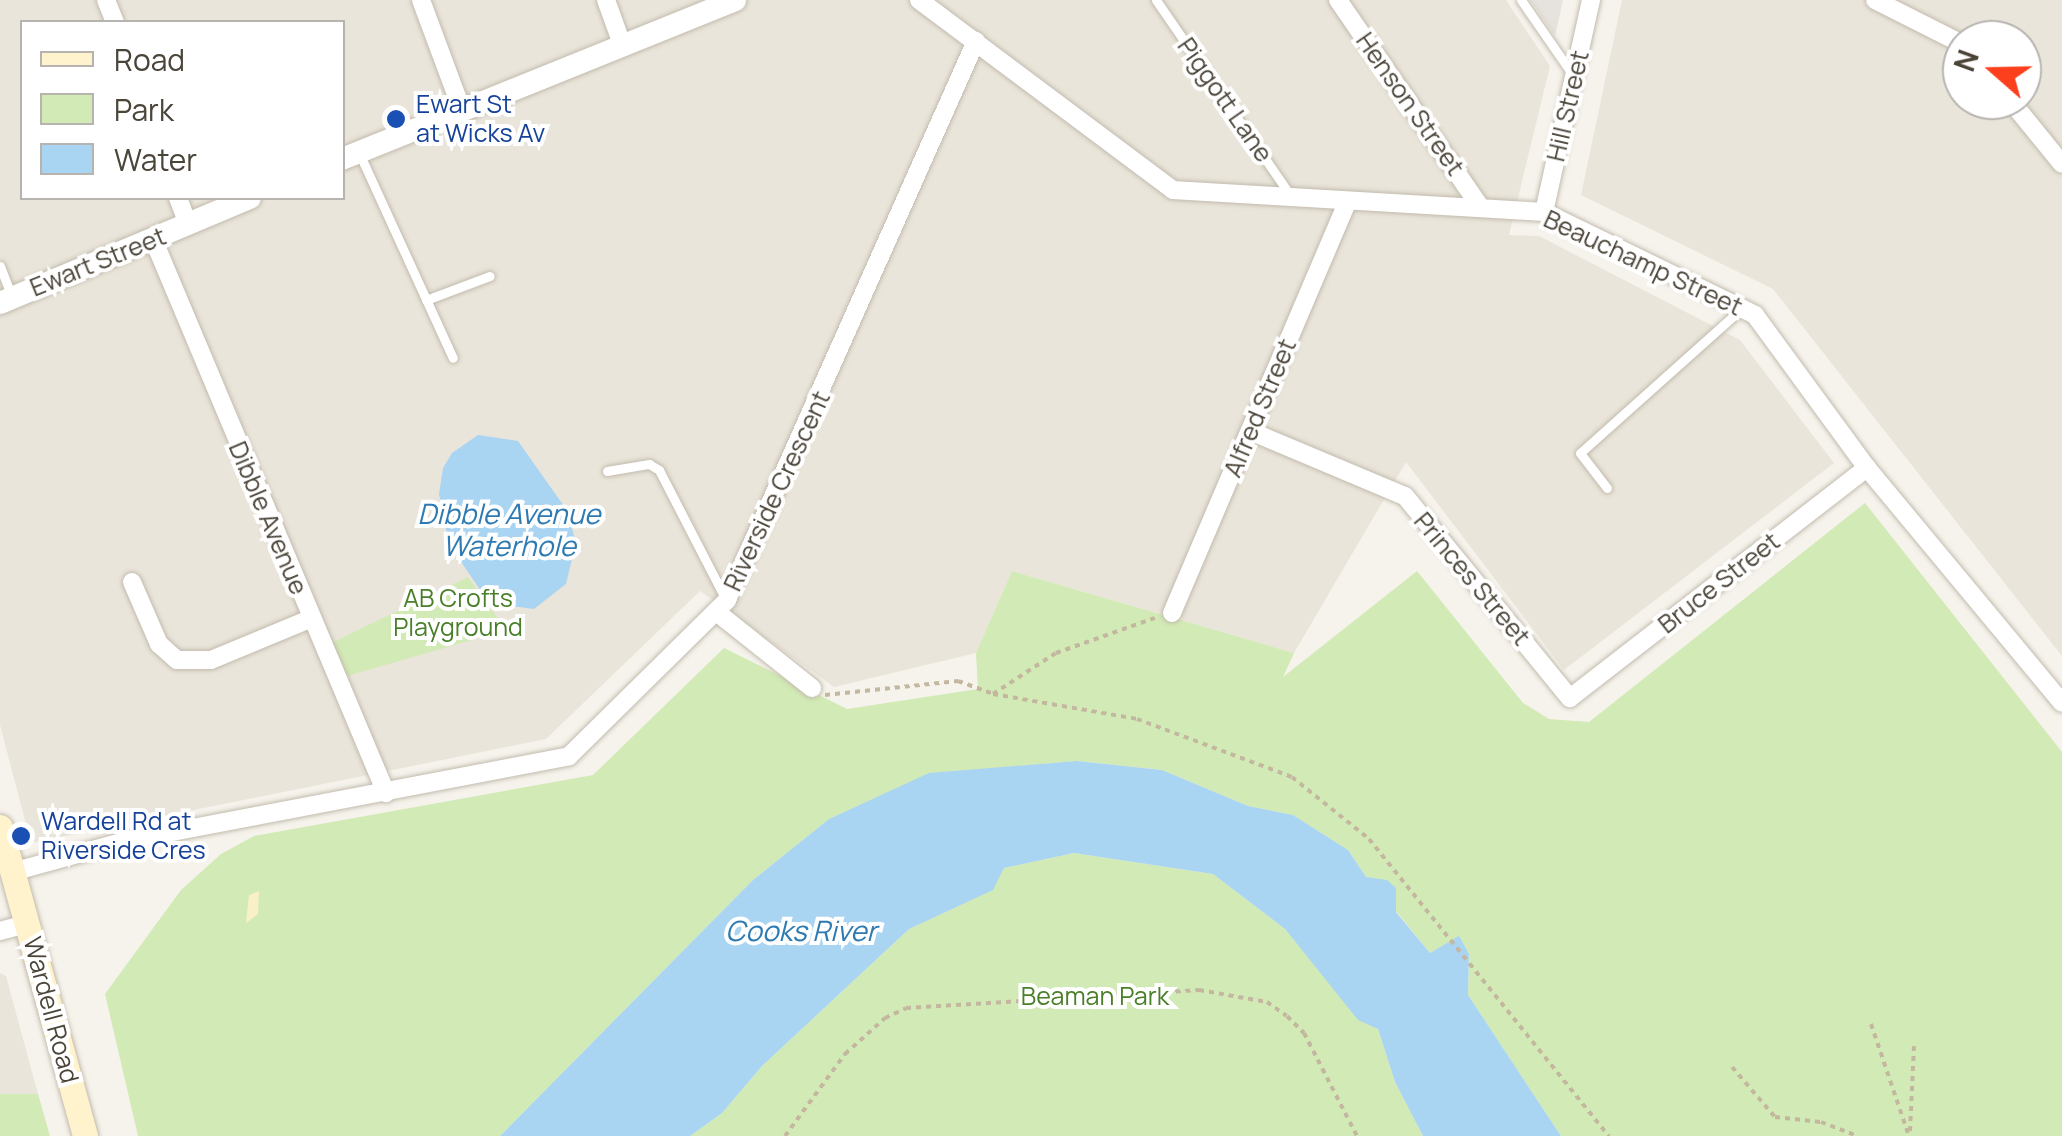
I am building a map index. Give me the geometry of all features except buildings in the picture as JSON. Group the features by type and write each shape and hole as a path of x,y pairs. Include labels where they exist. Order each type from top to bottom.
{"main road":[{"name":"Wardell Road","path":"0,827 85,1136"}],"street":[{"path":"421,0 462,110"},
{"path":"606,0 623,47"},
{"path":"351,156 735,0"},
{"name":"Beauchamp Street","path":"919,0 1173,190 1544,212 1756,315 1867,468 2062,703"},
{"name":"Henson Street","path":"1338,0 1481,208"},
{"name":"Hill Street","path":"1544,212 1591,0"},
{"path":"1875,0 1942,34"},
{"name":"Riverside Crescent","path":"12,872 125,840 386,794 569,756 722,607 976,41"},
{"path":"2026,120 2062,164"},
{"path":"179,200 188,224"},
{"name":"Ewart Street","path":"6,300 245,200"},
{"name":"Alfred Street","path":"1172,612 1347,203"},
{"name":"Dibble Avenue","path":"154,241 386,794"},
{"name":"Princes Street","path":"1250,432 1404,496 1570,698"},
{"name":"Bruce Street","path":"1570,698 1867,468"},
{"path":"132,582 159,644 178,660 211,660 310,619"},
{"path":"722,607 812,688"},
{"path":"0,931 27,924"}],"lane":[{"name":"Piggott Lane","path":"1156,0 1294,200"},
{"path":"1521,0 1575,77"},
{"path":"351,156 453,358"},
{"path":"0,266 6,300"},
{"path":"426,300 490,276"},
{"path":"1606,488 1580,453 1742,308"},
{"path":"607,471 649,464 659,470 722,607"}],"path":[{"path":"993,694 1056,653 1172,612"},
{"path":"812,688 833,698 958,681 993,694 1137,719 1292,777 1368,839 1609,1136"},
{"path":"784,1136 845,1054 906,1008 1199,990 1267,1002 1286,1016 1304,1033 1358,1136"},
{"path":"1871,1024 1909,1136"},
{"path":"1909,1136 1914,1046"},
{"path":"1732,1068 1775,1117 1821,1122 1858,1136"}],"shaded area":[{"path":"0,0 1506,0 1550,66 1509,235 1539,236 1740,340 1834,463 1564,670 1406,462 1294,653 1012,571 976,653 834,687 700,591 546,739 31,843 0,725"},
{"path":"1530,0 1563,0 1555,36"},
{"path":"1622,0 2062,0 2062,656 1773,289 1581,195"},
{"path":"0,973 6,976 38,1094 0,1094"}],"green space":[{"path":"1865,503 2062,752 2062,1136 1561,1136 1468,995 1469,954 1459,937 1430,953 1396,911 1396,888 1366,877 1348,850 1293,815 1248,806 1162,770 1077,761 929,774 829,819 753,880 500,1136 138,1136 105,994 181,890 221,854 254,836 593,775 724,648 847,709 978,689 976,653 1012,571 1294,653 1283,677 1417,571 1523,703 1549,719 1589,722"},
{"name":"AB Crofts Playground","path":"468,577 506,630 337,679 323,647"},
{"name":"Beaman Park","path":"1074,853 1213,874 1285,929 1358,1019 1378,1029 1395,1082 1423,1136 690,1136 722,1113 762,1066 909,929 992,890 1004,868"},
{"path":"0,1094 38,1094 50,1136 0,1136"}],"sand":[{"path":"259,891 258,914 246,923 249,895"}],"water":[{"name":"Dibble Avenue Waterhole","path":"478,435 518,441 566,509 576,542 566,584 534,609 489,603 449,544 439,494 443,468 452,453"},
{"name":"Cooks River","path":"1077,761 1162,770 1248,806 1293,815 1348,850 1366,877 1387,880 1396,888 1396,912 1430,953 1459,936 1469,954 1468,995 1561,1136 1423,1136 1395,1082 1378,1029 1358,1020 1285,929 1213,874 1074,853 1004,868 993,890 909,929 762,1066 722,1113 690,1136 500,1136 753,880 829,819 929,773"}],"place":[{"name":"Ewart St at Wicks Av","path":"396,119"},
{"name":"Wardell Rd at Riverside Cres","path":"21,836"}]}
